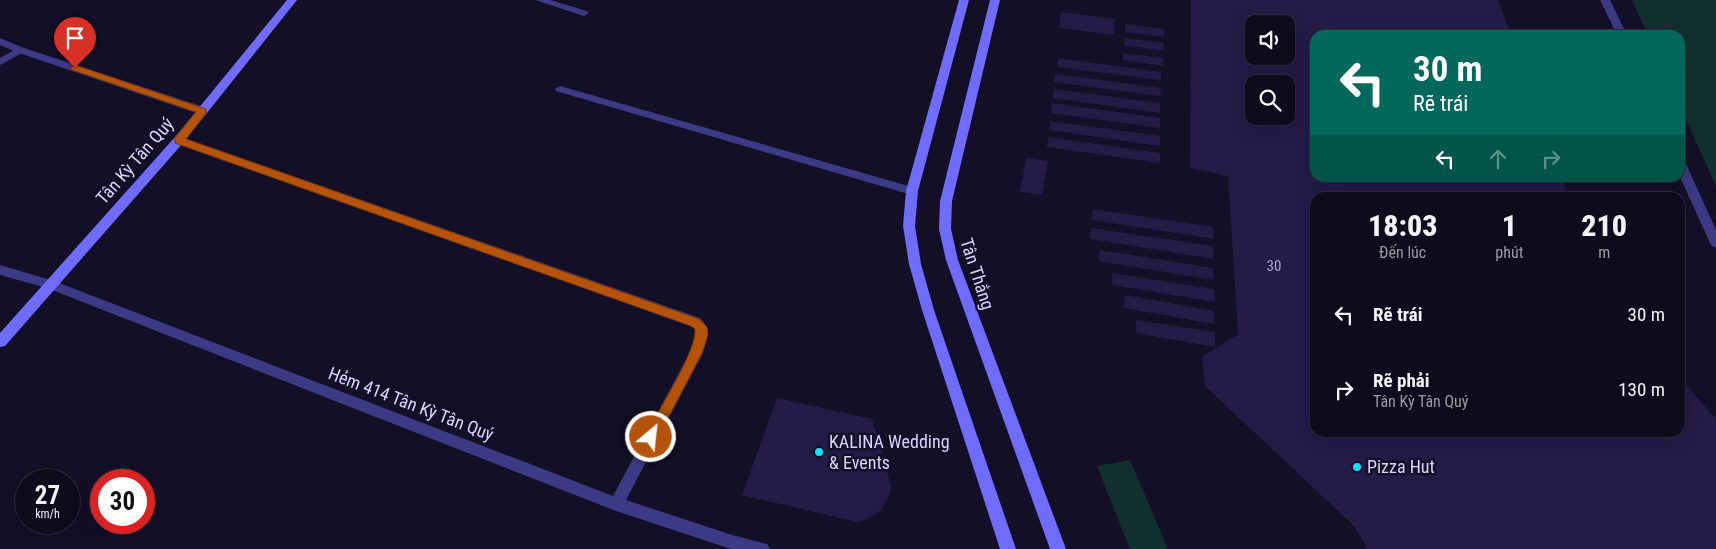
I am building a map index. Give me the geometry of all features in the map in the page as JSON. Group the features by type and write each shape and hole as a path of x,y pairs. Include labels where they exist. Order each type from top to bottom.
{"street":[{"name":"Tân Kỳ Tân Quý","path":"0,342 179,140 292,0"},
{"path":"540,0 584,13"},
{"path":"964,0 912,191 909,226 914,264 1008,549"},
{"name":"Tân Thắng","path":"995,0 946,201 944,229 958,278 1058,549"},
{"path":"1605,0 1620,30"},
{"path":"0,41 20,50 203,111"},
{"path":"0,62 20,50"},
{"path":"560,89 912,191"},
{"path":"179,140 695,322 701,327 702,335 696,353 616,504"},
{"path":"1685,175 1716,243"},
{"name":"Hẻm 414 Tân Kỳ Tân Quý","path":"0,270 50,284 616,504 732,542 762,549"}],"green space":[{"path":"1632,0 1716,0 1716,186 1685,118 1685,30 1646,30"},
{"path":"1130,460 1168,549 1130,549 1097,466"}],"building":[{"path":"1191,0 1498,0 1509,30 1310,30 1310,182 1563,182 1567,192 1310,192 1310,437 1685,437 1685,384 1716,419 1716,549 1368,549 1354,526 1205,386 1202,357 1238,334 1228,176 1190,168"},
{"path":"1061,12 1115,19 1114,35 1059,28"},
{"path":"1125,24 1164,29 1164,37 1125,32"},
{"path":"1125,38 1164,43 1163,51 1124,45"},
{"path":"1123,53 1163,58 1163,66 1123,60"},
{"path":"1058,58 1161,72 1161,80 1057,67"},
{"path":"1055,74 1161,88 1160,96 1054,82"},
{"path":"1054,89 1160,103 1160,113 1053,98"},
{"path":"1052,103 1160,118 1160,128 1051,113"},
{"path":"1050,121 1160,136 1160,146 1049,130"},
{"path":"1048,137 1160,153 1160,163 1047,147"},
{"path":"1026,158 1048,161 1042,195 1020,192"},
{"path":"1093,209 1213,227 1214,239 1092,220"},
{"path":"1091,228 1213,246 1214,259 1090,239"},
{"path":"1100,250 1213,268 1214,280 1098,261"},
{"path":"1112,273 1214,289 1215,302 1112,285"},
{"path":"1125,295 1214,311 1214,324 1124,308"},
{"path":"1136,320 1215,332 1215,347 1136,333"},
{"name":"KALINA Wedding & Events","path":"777,398 872,419 891,486 890,494 881,510 866,520 857,522 742,495"}],"place":[{"name":"KALINA Wedding & Events","path":"819,452"},
{"name":"Pizza Hut","path":"1357,467"}],"route":[{"path":"75,68 203,111 179,140 695,322 701,327 702,335 696,353 651,437"}]}
